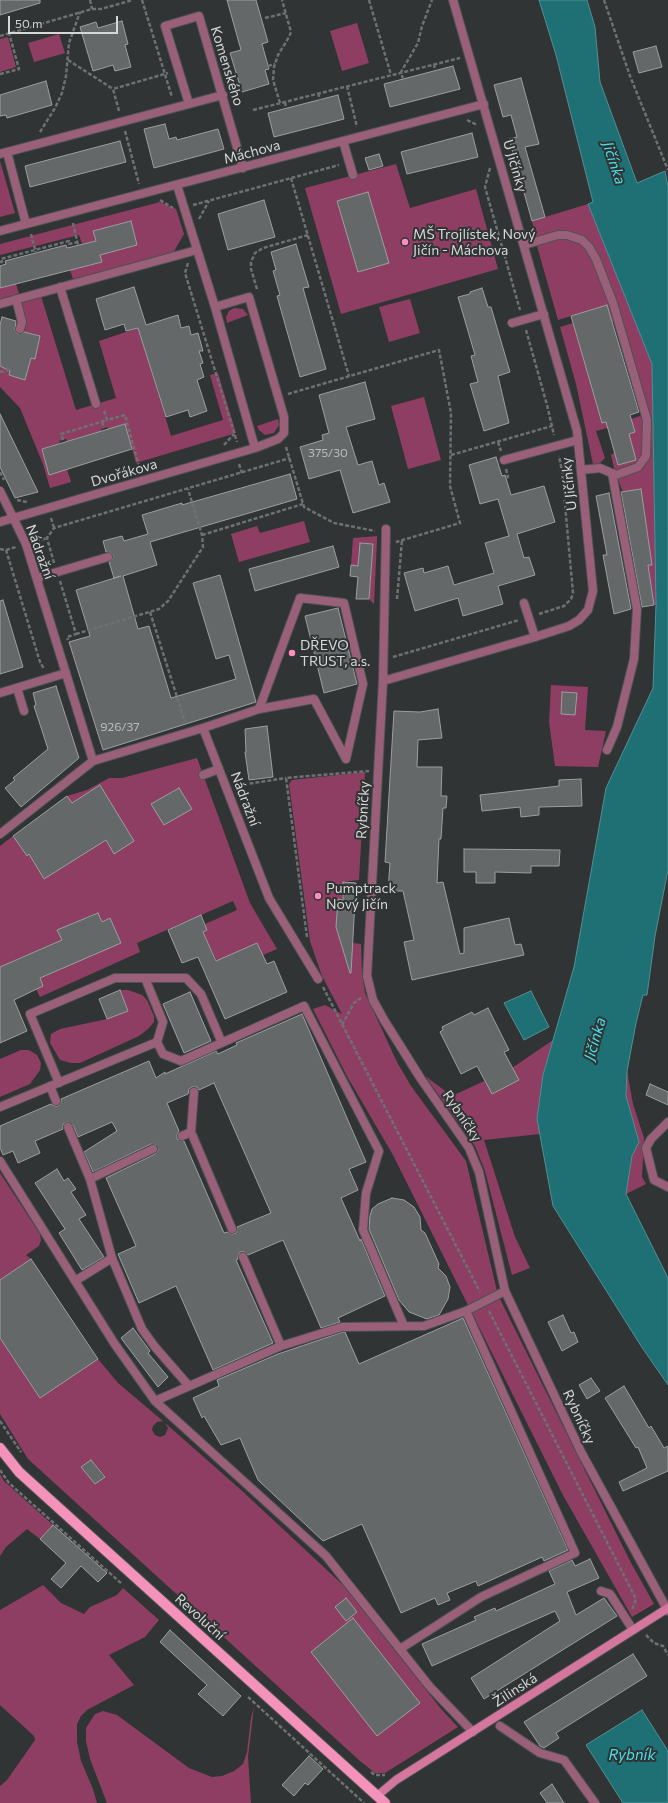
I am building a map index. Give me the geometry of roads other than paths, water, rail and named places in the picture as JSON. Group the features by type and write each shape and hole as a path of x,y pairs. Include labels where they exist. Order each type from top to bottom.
{"main road":[{"name":"Revoluční","path":"0,1448 19,1472 381,1800"}],"street":[{"name":"U Jičínky","path":"383,681 569,626 579,620 588,610 593,590 577,431 453,0"},
{"name":"Komenského","path":"189,104 165,26 199,16 243,168"},
{"path":"26,224 4,153 223,95"},
{"name":"Máchova","path":"0,231 484,104"},
{"path":"343,141 353,175"},
{"path":"177,185 215,307 255,448"},
{"path":"524,245 558,235 567,235 582,240 589,247 596,259 613,303 647,420 644,458 638,467 616,475 600,468 581,470"},
{"path":"0,304 197,250"},
{"path":"60,287 96,404"},
{"name":"Dvořákova","path":"0,522 255,448 278,439 283,434 284,417 249,297 215,307"},
{"path":"16,299 22,322 20,329"},
{"path":"512,323 544,314"},
{"path":"504,460 578,440"},
{"path":"607,750 618,727 634,660 637,609 612,473"},
{"name":"Nádražní","path":"0,491 26,544 94,761"},
{"path":"383,681 386,531"},
{"path":"37,578 108,557"},
{"path":"0,834 94,761 203,728 259,709 314,699 346,759 363,684 344,603 300,598 259,709"},
{"path":"524,603 535,637"},
{"path":"0,693 66,673"},
{"name":"Rybníčky","path":"383,681 367,976 372,993 380,1013 396,1040 421,1079 470,1148 479,1172 505,1291 581,1452 668,1607"},
{"path":"17,688 24,711"},
{"name":"Nádražní","path":"203,728 269,898 318,979"},
{"path":"203,774 219,769"},
{"path":"59,1083 30,1014 115,978 186,978 201,994 222,1043"},
{"path":"145,978 163,1022 158,1042 163,1054 182,1063 304,1006 379,1151 366,1193 363,1230 404,1326"},
{"path":"0,1107 158,1042"},
{"path":"50,1086 56,1102"},
{"path":"194,1092 191,1132 232,1230"},
{"path":"668,1122 651,1139 646,1148 654,1180 668,1187"},
{"path":"68,1127 90,1179 112,1258 142,1329 155,1347 189,1386"},
{"path":"182,1136 191,1132"},
{"path":"90,1179 153,1149"},
{"path":"0,1161 114,1343 155,1400 326,1556 430,1687 473,1732"},
{"path":"243,1257 281,1346"},
{"path":"75,1281 112,1258"},
{"path":"155,1400 281,1346 342,1327 424,1326 466,1311 505,1291"},
{"path":"400,1649 481,1597 575,1553 466,1311"},
{"path":"601,1591 610,1594 633,1630"},
{"name":"Žilinská","path":"381,1800 396,1780 668,1607"},
{"path":"500,1726 540,1753 564,1760 595,1803"}],"water":[{"name":"Jičínka","path":"539,0 587,0 595,27 600,82 637,183 665,171 668,187 668,870 655,936 647,995 643,995 627,1071 626,1096 639,1142 632,1156 626,1194 668,1278 668,1385 641,1346 553,1206 537,1119 543,1075 574,967 606,788 653,688 656,605 652,364 588,204 593,202 556,55"},
{"path":"531,991 549,1027 524,1040 504,1003"},
{"name":"Rybník","path":"642,1710 668,1751 668,1803 623,1803 586,1745"}],"place":[{"name":"MŠ Trojlístek, Nový Jičín - Máchova","path":"405,242"},
{"name":"DŘEVO TRUST, a.s.","path":"292,653"},
{"name":"Pumptrack Nový Jičín","path":"318,896"}]}
